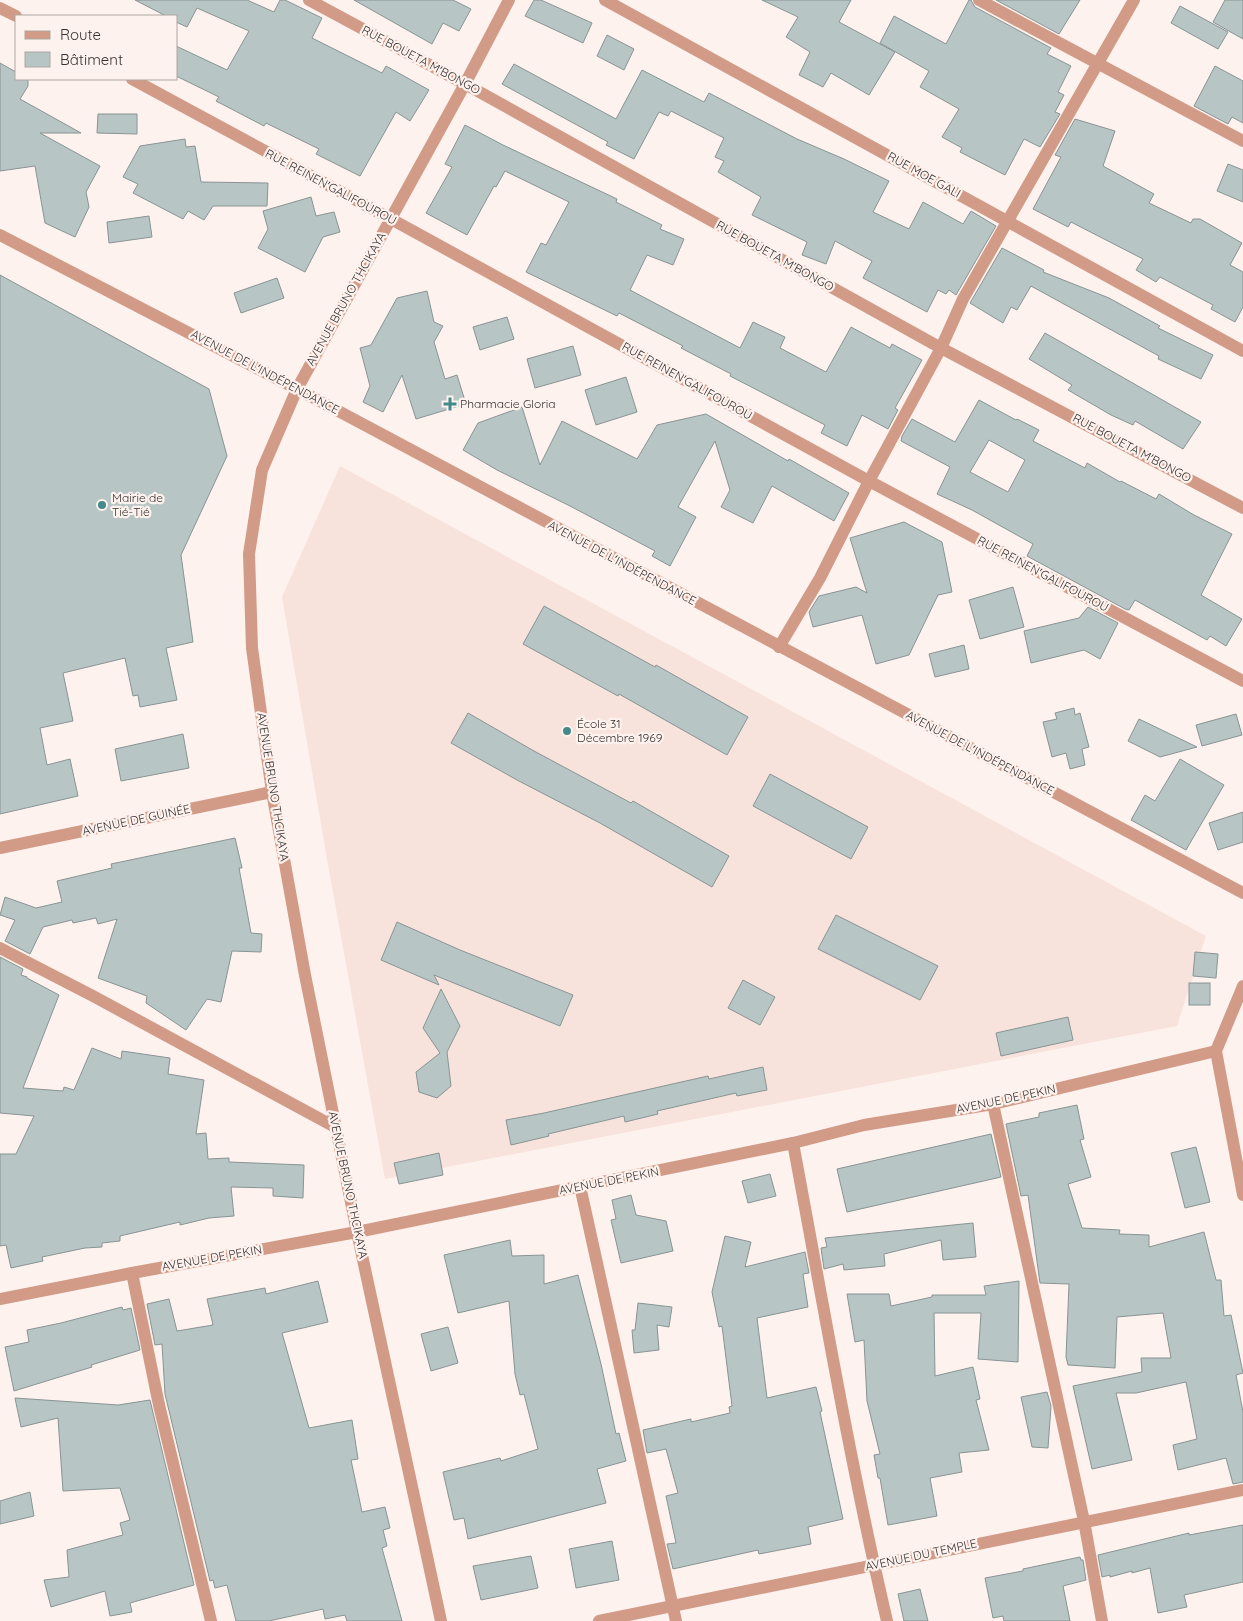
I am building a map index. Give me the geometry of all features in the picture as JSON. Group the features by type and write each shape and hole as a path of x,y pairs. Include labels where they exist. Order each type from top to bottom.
{"street":[{"name":"RUE BOUETA M'BONGO","path":"309,0 465,84 941,348 1243,508"},
{"name":"AVENUE BRUNO THCIKAYA","path":"441,1621 335,1126 272,792 252,648 249,554 262,470 297,388 465,84 509,0"},
{"name":"RUE MOE GALI","path":"605,0 1243,351"},
{"path":"979,0 1243,141"},
{"path":"779,647 820,578 869,481 941,348 963,299 1134,0"},
{"path":"0,8 15,16"},
{"name":"RUE REINEN'GALIFOUROU","path":"134,80 869,481 1243,681"},
{"name":"AVENUE DE L'INDÉPENDANCE","path":"0,235 297,388 1243,893"},
{"name":"AVENUE DE GUINÉE","path":"0,848 272,792"},
{"path":"0,948 335,1126"},
{"path":"1243,986 1216,1051 1243,1195"},
{"name":"AVENUE DE PEKIN","path":"0,1299 132,1272 357,1232 792,1143 864,1125 993,1104 1216,1051"},
{"path":"993,1104 1084,1521 1102,1621"},
{"path":"792,1143 874,1565 887,1621"},
{"path":"580,1186 676,1621"},
{"path":"132,1272 160,1405 211,1621"},
{"name":"AVENUE DU TEMPLE","path":"599,1621 1243,1490"}],"shaded area":[{"name":"École 31 Décembre 1969","path":"340,466 1206,936 1177,1026 385,1179 282,597"}],"building":[{"path":"135,0 247,0 274,12 280,0 285,0 322,18 312,38 382,73 386,66 429,90 410,121 396,112 360,176 316,154 319,149 266,123 264,126 216,101 219,97 178,77 178,47 227,70 249,31 197,8 187,27 178,23 178,15 164,15"},
{"path":"354,0 453,0 471,9 459,31 443,23 432,44"},
{"path":"534,0 541,0 592,23 583,43 525,16"},
{"path":"762,0 851,0 839,22 895,52 869,95 831,73 823,87 799,75 810,52 786,37 798,17"},
{"path":"969,0 971,0 975,7 1051,48 1047,54 1071,66 1058,92 1064,95 1055,112 1060,114 1040,147 1024,139 1005,175 960,152 962,148 942,137 959,109 920,87 929,71 880,43 894,16 946,44"},
{"path":"996,0 1080,0 1059,34"},
{"path":"1225,0 1243,0 1243,39 1213,22"},
{"path":"1180,6 1228,32 1218,49 1171,23"},
{"path":"607,35 634,49 624,70 597,56"},
{"path":"0,63 15,71 15,80 28,80 28,86 20,99 81,133 40,133 100,166 86,192 89,207 75,237 45,223 35,166 0,171"},
{"path":"514,64 616,119 642,70 704,102 709,93 797,139 889,181 873,212 909,229 923,202 963,224 971,211 996,226 956,295 949,290 946,294 938,290 927,312 863,278 872,261 835,241 826,264 802,255 807,242 752,215 761,197 718,172 724,161 715,157 724,138 671,111 668,116 659,112 634,159 606,145 608,142 502,84"},
{"path":"1215,66 1243,81 1243,123 1232,117 1228,124 1194,106"},
{"path":"98,114 137,114 137,134 97,133"},
{"path":"1075,119 1115,131 1103,166 1154,194 1149,203 1191,223 1193,219 1200,219 1242,243 1230,265 1243,272 1243,307 1235,322 1211,309 1213,305 1160,277 1156,282 1136,270 1143,259 1071,222 1068,227 1033,209 1061,157 1055,155"},
{"path":"465,125 617,199 616,202 662,225 660,229 684,239 673,265 647,255 630,290 740,348 753,322 785,337 780,348 826,372 851,327 890,348 892,344 922,360 895,408 898,410 888,429 862,415 847,446 821,433 825,425 730,376 731,374 681,348 683,346 619,313 617,316 526,272 541,243 546,245 569,202 505,171 496,187 494,186 467,235 426,213 452,167 445,164"},
{"path":"185,139 186,147 195,146 201,182 268,183 267,206 213,206 204,220 188,211 183,219 133,193 138,184 123,177 140,146"},
{"path":"1228,164 1243,170 1243,202 1217,191"},
{"path":"311,197 316,216 334,212 340,232 323,237 305,272 258,248 268,229 263,211"},
{"path":"149,216 152,237 109,243 107,222"},
{"path":"1002,248 1044,270 1043,272 1109,298 1160,326 1158,328 1213,355 1201,379 1158,359 1159,356 1031,286 1017,310 1011,307 1003,323 970,303"},
{"name":"Mairie de Tié-Tié","path":"0,275 209,389 227,456 181,555 193,642 166,648 177,700 140,707 138,695 133,696 125,658 63,673 73,721 40,728 47,765 70,759 78,796 0,814"},
{"path":"277,278 284,298 241,313 234,293"},
{"path":"427,291 434,322 443,326 434,342 445,379 457,375 466,404 416,419 402,375 383,412 363,402 370,386 360,348 371,345 397,298"},
{"path":"507,317 514,339 480,350 473,327"},
{"path":"1045,333 1201,422 1183,449 1135,421 1133,425 1111,415 1068,390 1072,385 1029,359"},
{"path":"573,346 581,375 535,388 527,359"},
{"path":"626,377 637,412 596,425 585,390"},
{"path":"979,400 1039,430 1033,441 1085,468 1087,463 1120,482 1156,499 1159,494 1194,515 1232,534 1201,595 1242,619 1226,646 1210,636 1207,640 1135,600 1129,610 1125,609 1027,556 1033,544 972,510 937,494 950,467 901,441 912,419 955,442","holes":["989,440 1025,460 1008,492 970,472"]},
{"path":"522,407 540,465 562,421 637,459 657,425 706,414 849,493 834,521 772,486 753,523 721,507 730,490 715,441 678,507 696,517 670,566 652,556 655,551 497,470 463,450 478,423"},
{"path":"904,522 942,542 952,592 938,595 909,655 876,664 862,615 813,627 809,612 819,596 856,587 867,593 850,538"},
{"path":"1013,587 1024,627 980,639 969,600"},
{"path":"544,606 655,667 656,665 748,717 727,755 619,694 618,696 523,644"},
{"path":"1088,607 1118,623 1100,659 1084,650 1031,663 1024,631 1079,618"},
{"path":"964,645 969,669 935,677 929,654"},
{"path":"1074,708 1075,715 1080,713 1089,747 1082,749 1085,765 1070,769 1066,753 1052,757 1043,722 1057,719 1055,713"},
{"path":"468,713 631,803 633,801 729,856 712,887 600,823 451,743"},
{"path":"1236,714 1242,735 1202,746 1196,725"},
{"path":"1139,719 1197,747 1160,757 1128,741"},
{"path":"183,734 189,768 121,781 115,749"},
{"path":"1180,759 1224,785 1186,850 1131,820 1145,795 1155,801"},
{"path":"770,774 868,827 851,859 753,806"},
{"path":"1243,812 1243,842 1218,850 1209,823"},
{"path":"235,838 242,868 239,868 251,933 262,934 261,952 232,951 221,1002 207,999 186,1030 146,1003 147,996 98,978 117,919 98,924 96,918 73,923 72,920 43,927 30,954 5,941 15,920 0,915 5,897 36,908 62,902 57,881 112,868 111,864"},
{"path":"836,915 938,966 920,1000 818,949"},
{"path":"397,922 460,950 573,995 560,1026 434,975 439,985 381,960"},
{"path":"1195,952 1218,954 1216,978 1193,976"},
{"path":"0,957 23,969 21,975 59,995 23,1088 63,1091 64,1087 74,1090 92,1048 121,1059 122,1051 170,1058 168,1074 204,1080 196,1134 206,1133 208,1159 229,1158 229,1162 304,1165 303,1198 273,1196 273,1188 231,1187 234,1216 209,1218 180,1225 180,1222 120,1236 120,1241 102,1243 102,1247 85,1248 42,1257 43,1261 11,1268 6,1245 0,1246 0,1154 16,1154 34,1116 0,1113"},
{"path":"743,980 775,997 760,1025 728,1008"},
{"path":"1189,983 1210,983 1210,1005 1189,1005"},
{"path":"441,989 460,1026 447,1052 451,1086 437,1098 419,1092 416,1072 440,1053 423,1028"},
{"path":"1068,1017 1073,1040 1001,1056 996,1033"},
{"path":"763,1067 767,1090 737,1096 736,1093 657,1111 658,1114 625,1122 624,1116 511,1145 506,1120 708,1076 709,1079"},
{"path":"1077,1105 1084,1139 1080,1140 1091,1177 1068,1184 1082,1228 1120,1230 1119,1234 1149,1235 1149,1247 1204,1232 1216,1280 1221,1280 1224,1316 1231,1315 1243,1373 1236,1375 1243,1412 1243,1482 1233,1484 1226,1458 1178,1470 1173,1445 1197,1439 1186,1382 1136,1393 1116,1393 1132,1460 1092,1469 1073,1386 1142,1372 1141,1358 1171,1358 1163,1313 1117,1317 1115,1368 1068,1365 1066,1357 1069,1284 1040,1283 1028,1195 1021,1196 1006,1124 1039,1117 1039,1113"},
{"path":"991,1134 1001,1177 847,1212 837,1169"},
{"path":"1196,1147 1210,1202 1185,1208 1171,1153"},
{"path":"439,1153 443,1175 399,1184 394,1163"},
{"path":"770,1174 776,1196 748,1203 742,1181"},
{"path":"631,1195 636,1215 666,1221 673,1251 621,1263 611,1220 616,1219 612,1200"},
{"path":"973,1223 976,1257 943,1260 941,1240 884,1254 885,1266 844,1270 843,1264 824,1269 821,1248 827,1247 825,1238"},
{"path":"725,1236 751,1242 745,1267 805,1252 809,1273 803,1274 808,1307 757,1318 767,1398 816,1387 843,1519 808,1527 811,1544 759,1554 758,1550 673,1569 667,1544 676,1543 666,1496 678,1493 666,1449 647,1453 643,1430 691,1419 691,1422 730,1413 729,1407 732,1406 722,1326 719,1327 712,1292"},
{"path":"510,1240 512,1256 544,1255 544,1284 578,1275 601,1364 616,1434 619,1433 626,1461 597,1469 606,1503 468,1539 464,1518 454,1520 443,1472 500,1458 501,1461 538,1449 524,1394 520,1395 515,1374 509,1301 458,1313 444,1255"},
{"path":"318,1281 328,1322 282,1333 309,1428 352,1420 358,1459 351,1460 362,1512 385,1507 390,1528 383,1530 387,1546 382,1548 402,1621 347,1621 345,1615 325,1619 323,1609 269,1621 236,1621 227,1585 215,1588 213,1580 210,1581 165,1394 162,1344 155,1345 147,1304 169,1299 177,1331 213,1325 207,1299 265,1288 266,1294"},
{"path":"1019,1281 1018,1362 978,1359 981,1313 934,1313 935,1376 973,1367 980,1399 976,1400 989,1450 959,1453 962,1472 930,1478 937,1516 888,1525 874,1455 880,1454 867,1401 864,1340 855,1342 847,1294 889,1294 891,1306 932,1297 932,1295 986,1295 984,1286"},
{"path":"638,1303 672,1307 669,1327 657,1325 659,1350 634,1353 632,1330 635,1330"},
{"path":"122,1307 123,1310 131,1308 140,1350 14,1391 5,1347 29,1342 27,1330"},
{"path":"448,1327 458,1363 431,1371 421,1334"},
{"path":"1047,1392 1051,1406 1048,1448 1032,1447 1021,1397"},
{"path":"15,1398 118,1405 150,1400 194,1585 130,1603 132,1612 110,1616 105,1591 51,1607 44,1580 69,1577 67,1550 123,1535 120,1523 130,1520 120,1488 63,1491 58,1418 21,1427"},
{"path":"30,1492 34,1516 0,1524 0,1501"},
{"path":"1243,1525 1243,1582 1184,1595 1187,1607 1158,1613 1150,1568 1132,1573 1132,1571 1110,1577 1110,1575 1102,1577 1098,1555 1189,1533 1189,1535"},
{"path":"612,1541 619,1580 576,1588 569,1549"},
{"path":"531,1556 538,1588 481,1600 473,1566"},
{"path":"1080,1557 1083,1560 1086,1580 1063,1586 1070,1621 1004,1621 1003,1616 993,1618 985,1578"},
{"path":"920,1589 928,1621 904,1621 898,1594"}],"place":[{"name":"Pharmacie Gloria","path":"450,404"},
{"name":"Mairie de Tié-Tié","path":"102,505"},
{"name":"École 31 Décembre 1969","path":"567,731"}]}
